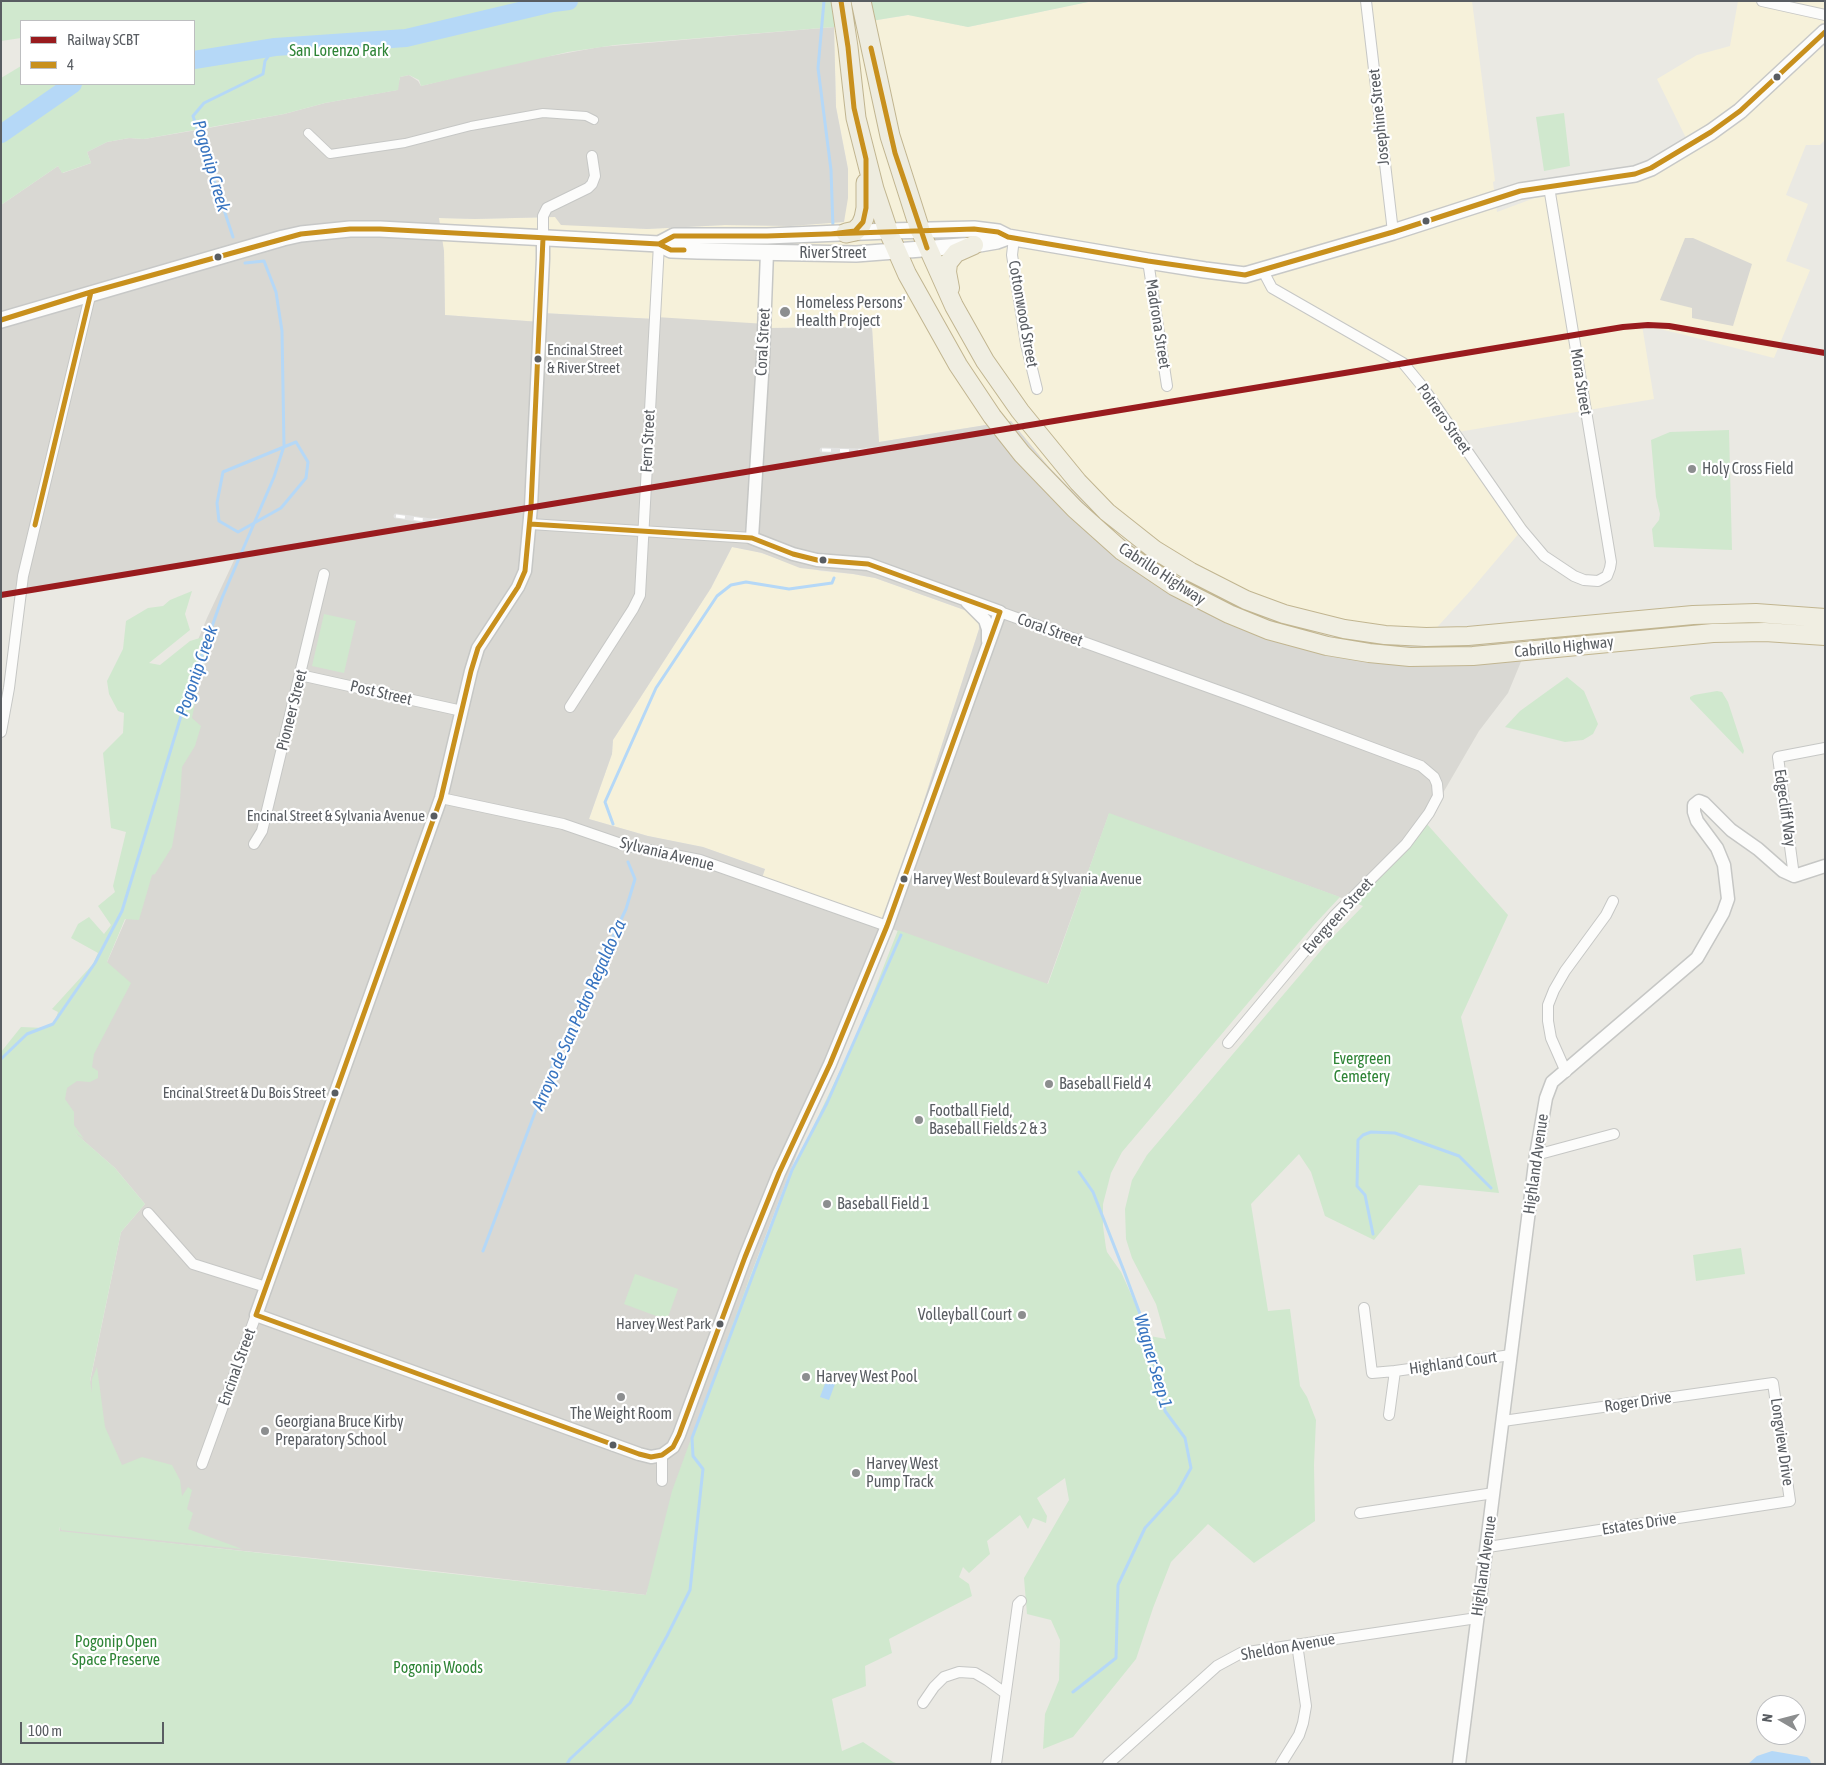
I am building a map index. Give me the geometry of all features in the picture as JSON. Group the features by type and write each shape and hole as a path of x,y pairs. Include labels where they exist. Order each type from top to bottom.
{"highway":[{"name":"Cabrillo Highway","path":"841,1 854,108 866,159 888,231 927,311 968,382 1002,430 1046,480 1090,524 1139,563 1192,596 1248,623 1287,636 1334,648 1390,656 1431,658 1473,656 1713,633 1772,632 1825,636"},
{"name":"Cabrillo Highway","path":"861,1 895,153 920,230 954,306 974,343 1008,395 1065,467 1107,512 1138,538 1184,569 1266,608 1344,629 1385,635 1426,637 1468,636 1700,614 1756,613 1825,618"},
{"path":"846,233 855,231 864,218 866,204 866,159"},
{"path":"954,306 948,277 948,263 952,256 959,251 974,245"}],"main road":[{"name":"River Street","path":"659,244 674,236 767,236 920,230 984,230 998,232 1011,238 1205,270 1245,274 1263,271 1520,191 1635,174 1652,168 1712,132 1740,111 1825,32"},
{"name":"River Street","path":"1,320 91,292 301,234 350,229 659,244 671,250 856,254 974,245 1011,238"}],"street":[{"name":"Josephine Street","path":"1366,1 1393,232"},
{"path":"1762,1 1825,15"},
{"path":"308,133 330,154 405,143 471,126 543,113 586,116 594,120"},
{"path":"543,238 543,216 547,208 588,188 592,184 595,176 592,156"},
{"name":"Mora Street","path":"1549,187 1611,562 1607,576"},
{"name":"Encinal Street","path":"202,1464 441,798 478,648 518,587 525,571 530,524 543,238"},
{"name":"Cottonwood Street","path":"1011,238 1026,344 1037,389"},
{"name":"Fern Street","path":"570,707 640,595 653,321 659,244"},
{"name":"Coral Street","path":"767,252 764,346 752,538 793,554 817,560 868,564 1421,766 1434,777 1438,784"},
{"name":"Madrona Street","path":"1148,261 1167,386"},
{"name":"Potrero Street","path":"1263,271 1272,288 1403,363 1422,386 1522,530 1544,556 1560,568 1584,580 1598,581 1607,576"},
{"path":"1,732 9,688 23,576 91,292"},
{"path":"530,524 752,538"},
{"name":"Pioneer Street","path":"254,844 262,831 324,574"},
{"path":"962,598 985,620 988,629 987,649"},
{"path":"256,1315 639,1454 651,1457 662,1455 673,1447 779,1173 830,1064 887,926 1000,612"},
{"name":"Post Street","path":"300,675 462,711"},
{"name":"Edgecliff Way","path":"1794,876 1778,757 1825,748"},
{"name":"Evergreen Street","path":"1228,1043 1334,916 1406,844 1430,813 1438,796 1438,784"},
{"name":"Sylvania Avenue","path":"441,798 563,824 624,845 700,860 887,926"},
{"name":"Highland Avenue","path":"1459,1764 1477,1618 1488,1548 1510,1355 1536,1155 1546,1098 1552,1082 1697,958 1723,913 1728,898 1724,865 1717,848 1697,821 1694,804 1704,803 1731,830 1758,849 1783,871 1794,876"},
{"path":"1794,876 1825,866"},
{"path":"1566,1072 1551,1038 1548,1005 1565,971 1606,914 1613,901"},
{"path":"1536,1155 1614,1134"},
{"path":"148,1213 193,1264 266,1287"},
{"name":"Highland Court","path":"1364,1308 1372,1373 1510,1355"},
{"name":"Highland Court","path":"1389,1415 1395,1371"},
{"name":"Roger Drive","path":"1503,1421 1774,1383"},
{"name":"Longview Drive","path":"1774,1383 1790,1501"},
{"path":"662,1455 662,1481"},
{"path":"1360,1513 1494,1493"},
{"name":"Estates Drive","path":"1488,1548 1790,1501"},
{"path":"996,1764 1018,1604 1021,1601"},
{"name":"Sheldon Avenue","path":"1108,1764 1217,1666 1241,1653 1477,1618"},
{"path":"1281,1764 1304,1723 1306,1706 1297,1644"},
{"path":"923,1703 944,1677 959,1672 975,1673 1005,1693"}],"shaded area":[{"path":"1093,1 1472,1 1495,181 1493,182 1497,212 1572,184 1631,170 1686,138 1657,79 1697,55 1730,46 1738,1 1825,1 1825,140 1820,145 1806,145 1786,195 1808,204 1786,261 1810,270 1774,358 1642,325 1654,399 1458,432 1526,525 1471,590 1419,647 1357,641 1299,629 1248,611 1200,589 1154,561 1112,530 1048,466 1011,421 879,442 872,327 766,328 655,319 542,313 541,322 445,315 444,251 438,218 555,217 617,227 647,229 725,225 790,226 844,222 848,169 836,107 834,27 909,15 968,27"},
{"path":"834,27 836,107 848,169 848,198 844,222 790,226 725,225 647,229 561,225 555,217 439,218 444,251 445,315 540,322 542,313 655,319 656,317 766,324 766,328 872,327 879,442 1011,421 1048,466 1112,530 1177,576 1223,601 1299,629 1328,636 1389,645 1446,647 1530,640 1508,693 1479,731 1422,829 1350,901 1109,814 1047,985 884,926 748,1282 646,1595 59,1532 121,1232 145,1204 115,1168 69,1128 30,1101 87,1008 160,841 195,647 237,554 1,593 1,205 58,166 63,173 91,163 87,152 107,142 129,138 144,139 203,129 397,90 400,77 409,75 418,81 421,86 512,63 600,47","holes":["732,547 762,553 800,568 875,578 970,612 979,622 979,629 884,925 761,881 765,869 703,847 648,836 589,819 612,754 613,740 711,588"]},
{"path":"1685,238 1693,238 1752,264 1733,326 1692,318 1692,308 1660,300"},
{"path":"732,547 754,551 820,571 875,578 970,612 978,620 979,629 884,925 761,881 765,869 703,847 648,836 589,819 612,754 613,740 711,588"}],"green space":[{"name":"San Lorenzo Park","path":"1,1 1093,1 968,27 908,15 834,27 615,45 568,52 421,86 419,80 409,75 400,77 398,90 325,103 284,114 144,139 129,138 107,142 87,152 91,163 62,173 58,166 1,205 1,78 20,67 20,85 195,85 195,20 20,20 20,38 1,41"},
{"path":"1564,113 1570,166 1544,171 1536,117"},
{"name":"Holy Cross Field","path":"1729,430 1732,550 1654,547 1652,529 1659,520 1660,514 1656,497 1651,440 1670,432"},
{"path":"192,591 185,614 190,630 149,663 160,665 190,641 213,634 200,678 192,718 201,726 195,746 182,767 180,800 172,847 155,874 152,875 139,920 125,919 107,962 131,983 94,1054 92,1067 98,1071 98,1078 90,1082 77,1081 67,1088 65,1099 74,1112 74,1125 84,1139 74,1132 115,1168 145,1204 121,1232 90,1381 92,1393 92,1379 97,1367 105,1427 122,1465 142,1457 172,1465 180,1480 182,1496 188,1487 192,1490 187,1509 193,1513 188,1529 242,1549 61,1530 60,1527 59,1531 646,1595 672,1491 748,1282 786,1184 856,1037 898,930 1048,984 1109,813 1340,897 1313,926 1122,1152 1111,1173 1103,1204 1106,1248 1121,1272 1150,1336 1166,1339 1156,1304 1132,1258 1126,1239 1125,1209 1132,1180 1147,1155 1329,941 1363,906 1350,901 1426,823 1508,915 1461,1017 1499,1193 1419,1185 1374,1240 1325,1216 1311,1172 1299,1154 1251,1204 1268,1311 1290,1309 1300,1386 1307,1397 1316,1420 1314,1465 1315,1521 1254,1563 1208,1524 1171,1562 1136,1659 1073,1737 1043,1749 1045,1714 1059,1680 1060,1640 1051,1620 1027,1614 1024,1578 1069,1500 1065,1478 1037,1498 1047,1516 1046,1523 1033,1518 1028,1529 1020,1515 987,1541 990,1554 969,1573 963,1567 959,1577 969,1584 972,1596 889,1639 892,1653 865,1666 866,1686 832,1699 842,1751 863,1742 899,1764 1,1764 1,1052 21,1027 45,1028 54,1024 58,1012 52,1009 93,964 98,953 71,938 78,924 89,917 104,934 111,925 98,906 115,892 113,886 126,832 111,828 103,753 123,733 124,713 118,711 109,694 107,681 123,649 126,621 148,608 163,606 170,600"},
{"path":"324,614 356,621 344,673 312,666"},
{"path":"1567,677 1584,691 1598,724 1593,734 1583,740 1565,742 1505,727 1520,711"},
{"path":"1717,691 1722,692 1728,702 1744,751 1743,754 1690,699 1694,695"},
{"path":"1741,1248 1745,1274 1696,1281 1693,1255"},
{"path":"635,1274 678,1289 667,1320 624,1304"}],"water":[{"path":"826,1381 835,1384 829,1400 820,1397"},
{"path":"1772,1751 1807,1757 1811,1764 1748,1764 1757,1756"}],"waterway":[{"path":"195,60 275,47 406,38 553,3 569,1"},
{"path":"824,1 818,68 831,170 833,228"},
{"name":"Pogonip Creek","path":"233,237 193,116 204,103 263,74 265,61 275,47"},
{"path":"1,134 72,85"},
{"name":"Pogonip Creek","path":"1,1059 27,1034 53,1024 95,963 122,911 184,706 222,598 274,477 284,446 282,331 276,292 264,261 245,263"},
{"path":"296,442 308,462 306,478 281,508 238,532 219,521 217,503 223,472 296,442"},
{"name":"Arroyo de San Pedro Regaldo 2a","path":"613,824 605,802 656,688 717,596 731,585 746,582 789,589 832,583 834,578"},
{"name":"Arroyo de San Pedro Regaldo 2a","path":"483,1251 555,1059 626,909 635,879 628,862"},
{"path":"567,1764 570,1759 630,1703 690,1590 703,1469 693,1456 692,1438 792,1170 827,1103 901,935"},
{"path":"1373,1234 1365,1195 1357,1186 1358,1140 1363,1135 1371,1132 1395,1133 1459,1156 1491,1188"},
{"name":"Wagner Seep 1","path":"1073,1692 1116,1658 1118,1585 1145,1528 1177,1493 1191,1468 1185,1438 1165,1411 1160,1384 1143,1322 1124,1271 1093,1192 1079,1172"}],"railway":[{"path":"822,450 859,451 897,447"},
{"path":"396,516 431,521 463,519"}],"rail line":[{"name":"SCBT","path":"1,595 1623,327 1669,326 1825,353"}],"transit line":[{"name":"4","path":"831,234 855,231 863,222 866,208 866,159 854,108 841,1"},
{"name":"4","path":"659,244 674,236 767,236 974,229 998,232 1008,237 1148,261 1245,275 1393,232 1520,191 1635,174 1651,168 1711,132 1740,111 1825,32"},
{"name":"4","path":"871,48 895,153 927,248"},
{"name":"4","path":"1,320 91,292 301,234 350,229 380,229 659,244 671,250 684,250"},
{"name":"4","path":"256,1315 441,798 478,648 518,587 525,571 531,507 543,238"},
{"name":"4","path":"35,525 91,292"},
{"name":"4","path":"530,524 752,538 793,554 817,560 868,564 1000,612"},
{"name":"4","path":"256,1315 639,1454 651,1457 662,1455 673,1447 779,1173 830,1064 887,926 1000,612"}],"place":[{"name":"Homeless Persons' Health Project","path":"785,312"},
{"name":"Encinal Street & River Street","path":"538,359"},
{"name":"Holy Cross Field","path":"1692,469"},
{"name":"Encinal Street & Sylvania Avenue","path":"434,816"},
{"name":"Harvey West Boulevard & Sylvania Avenue","path":"904,879"},
{"name":"Baseball Field 4","path":"1049,1084"},
{"name":"Encinal Street & Du Bois Street","path":"335,1093"},
{"name":"Football Field, Baseball Fields 2 & 3","path":"919,1120"},
{"name":"Baseball Field 1","path":"827,1204"},
{"name":"Volleyball Court","path":"1022,1315"},
{"name":"Harvey West Park","path":"720,1324"},
{"name":"Harvey West Pool","path":"806,1377"},
{"name":"The Weight Room","path":"621,1397"},
{"name":"Georgiana Bruce Kirby Preparatory School","path":"265,1431"},
{"name":"Harvey West Pump Track","path":"856,1473"}],"park label":[{"name":"Evergreen Cemetery","path":"1362,1068"},
{"name":"Pogonip Open Space Preserve","path":"116,1651"},
{"name":"Pogonip Woods","path":"438,1668"}]}
